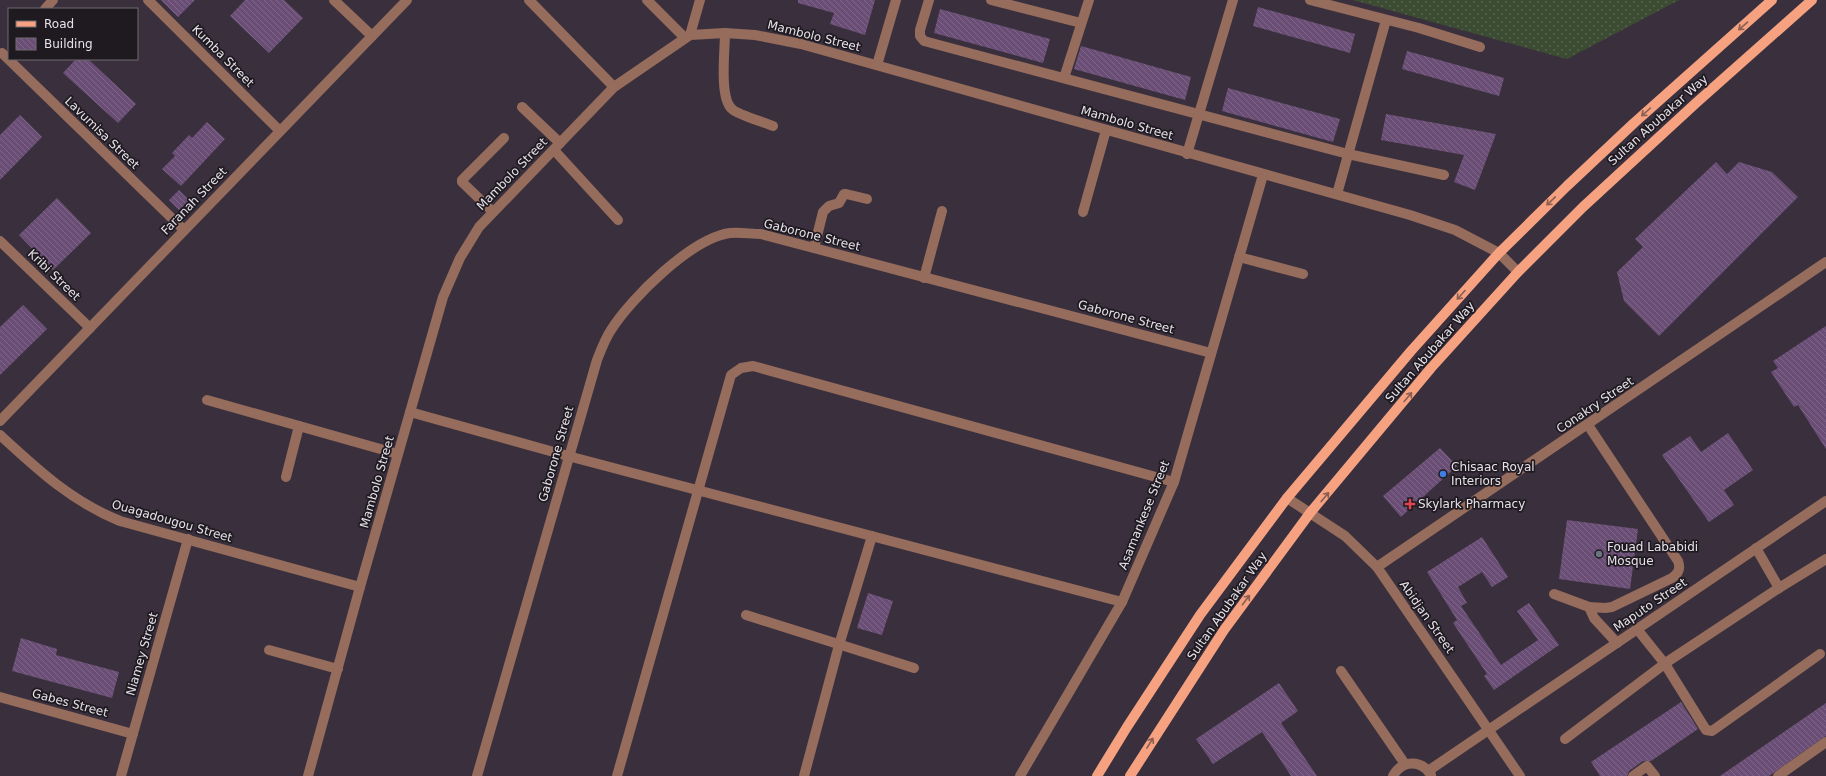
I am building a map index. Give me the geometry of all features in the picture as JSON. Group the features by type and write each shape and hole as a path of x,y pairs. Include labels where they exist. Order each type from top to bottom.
{"main road":[{"name":"Sultan Abubakar Way","path":"1097,776 1200,615 1287,498 1411,351 1499,253 1634,123 1772,0"},
{"name":"Sultan Abubakar Way","path":"1130,776 1224,630 1310,513 1431,368 1518,272 1583,207 1684,113 1812,0"}],"street":[{"path":"45,8 53,0"},
{"name":"Kumba Street","path":"148,0 280,131"},
{"path":"334,0 372,36"},
{"name":"Faranah Street","path":"0,421 407,0"},
{"path":"529,0 614,87"},
{"path":"647,0 687,37 700,0"},
{"path":"877,66 896,0"},
{"path":"929,0 920,30 920,36 924,41 1348,154 1444,175"},
{"path":"991,0 1081,23"},
{"path":"1064,78 1089,0"},
{"path":"1187,154 1233,0"},
{"path":"1310,0 1480,46"},
{"path":"1337,194 1386,20"},
{"path":"725,34 725,88 727,101 732,110 773,126"},
{"name":"Mambolo Street","path":"308,776 410,412 444,298 460,258 479,227 614,87 687,37 725,34 755,35 801,44 1187,154 1337,194 1410,215 1455,230 1499,253 1518,272"},
{"name":"Lavumisa Street","path":"12,60 184,230"},
{"path":"522,107 557,146 618,220"},
{"path":"1083,212 1106,130"},
{"path":"494,212 462,182 462,180 504,138"},
{"name":"Asamankese Street","path":"1020,776 1122,602 1174,482 1263,175"},
{"path":"814,248 823,212 826,208 839,203 844,194 867,199"},
{"path":"924,278 942,211"},
{"name":"Gaborone Street","path":"477,776 568,456 597,360 611,330 639,295 670,266 701,243 730,233 761,234 1211,353"},
{"name":"Kribi Street","path":"0,241 90,328"},
{"path":"1239,257 1303,274"},
{"name":"Conakry Street","path":"1377,567 1826,262"},
{"path":"617,776 697,490 731,375 741,368 753,366 1174,482"},
{"path":"206,400 398,454"},
{"path":"410,412 568,456 1122,602"},
{"path":"1554,594 1589,607 1612,607 1677,575 1679,565 1588,425"},
{"path":"286,477 299,426"},
{"name":"Ouagadougou Street","path":"1,439 42,474 85,505 120,521 360,587"},
{"name":"Abidjan Street","path":"1287,498 1345,536 1377,567 1490,730 1520,776"},
{"name":"Maputo Street","path":"1430,773 1637,629 1826,501"},
{"path":"804,776 839,645 872,536"},
{"name":"Niamey Street","path":"121,776 188,539"},
{"path":"1756,548 1779,588"},
{"path":"1565,739 1665,664 1779,588 1826,559"},
{"path":"1589,607 1594,618 1617,643"},
{"path":"746,615 914,668"},
{"path":"1637,629 1665,664 1706,730 1709,732 1820,654"},
{"path":"269,650 338,669"},
{"path":"1342,671 1405,764"},
{"name":"Gabes Street","path":"0,697 133,734"},
{"path":"1778,776 1826,742"},
{"path":"1393,776 1398,768 1405,764 1414,763 1422,765 1430,773"},
{"path":"1633,776 1648,766 1655,776"}],"green space":[{"path":"1353,0 1679,0 1567,59"}],"building":[{"path":"161,0 195,0 178,17"},
{"path":"245,0 284,0 303,18 269,53 230,16"},
{"path":"798,0 875,0 865,35 830,24 834,13 798,3"},
{"path":"1258,7 1355,34 1350,53 1253,26"},
{"path":"940,9 1050,39 1043,63 934,33"},
{"path":"1081,46 1191,77 1185,100 1074,69"},
{"path":"1407,51 1504,78 1499,96 1402,69"},
{"path":"75,60 89,60 136,104 118,123 63,73"},
{"path":"1228,88 1340,119 1333,142 1222,111"},
{"path":"1386,114 1496,134 1475,190 1454,182 1464,155 1381,140"},
{"path":"20,115 42,137 0,180 0,135"},
{"path":"207,122 225,139 181,186 162,169 175,156 172,153 189,135 192,138"},
{"path":"1716,162 1727,174 1739,162 1772,172 1798,197 1659,336 1624,301 1617,272 1643,247 1635,239"},
{"path":"179,190 189,200 179,210 169,200"},
{"path":"57,198 91,233 53,270 19,235"},
{"path":"23,305 47,329 0,375 0,327"},
{"path":"1826,326 1826,449 1798,405 1794,407 1771,372 1778,368 1773,361"},
{"path":"1728,433 1753,470 1724,490 1734,505 1709,522 1662,455 1690,436 1701,452"},
{"path":"1440,448 1457,466 1401,517 1383,496"},
{"name":"Fouad Lababidi Mosque","path":"1567,520 1638,529 1630,589 1559,579"},
{"path":"1482,537 1508,577 1492,587 1482,572 1458,587 1467,603 1461,606 1501,665 1538,640 1517,611 1529,603 1559,645 1494,690 1484,676 1487,674 1453,623 1457,620 1427,572"},
{"path":"868,593 893,601 882,635 857,628"},
{"path":"21,638 57,649 56,655 119,672 112,698 12,671"},
{"path":"1279,683 1298,711 1281,723 1317,776 1291,776 1262,732 1213,764 1196,739"},
{"path":"1681,702 1698,729 1651,761 1643,761 1629,771 1627,776 1600,776 1591,762"},
{"path":"1826,703 1826,736 1769,776 1720,776"}],"place":[{"name":"Chisaac Royal Interiors","path":"1443,474"},
{"name":"Skylark Pharmacy","path":"1410,504"},
{"name":"Fouad Lababidi Mosque","path":"1599,554"}]}
